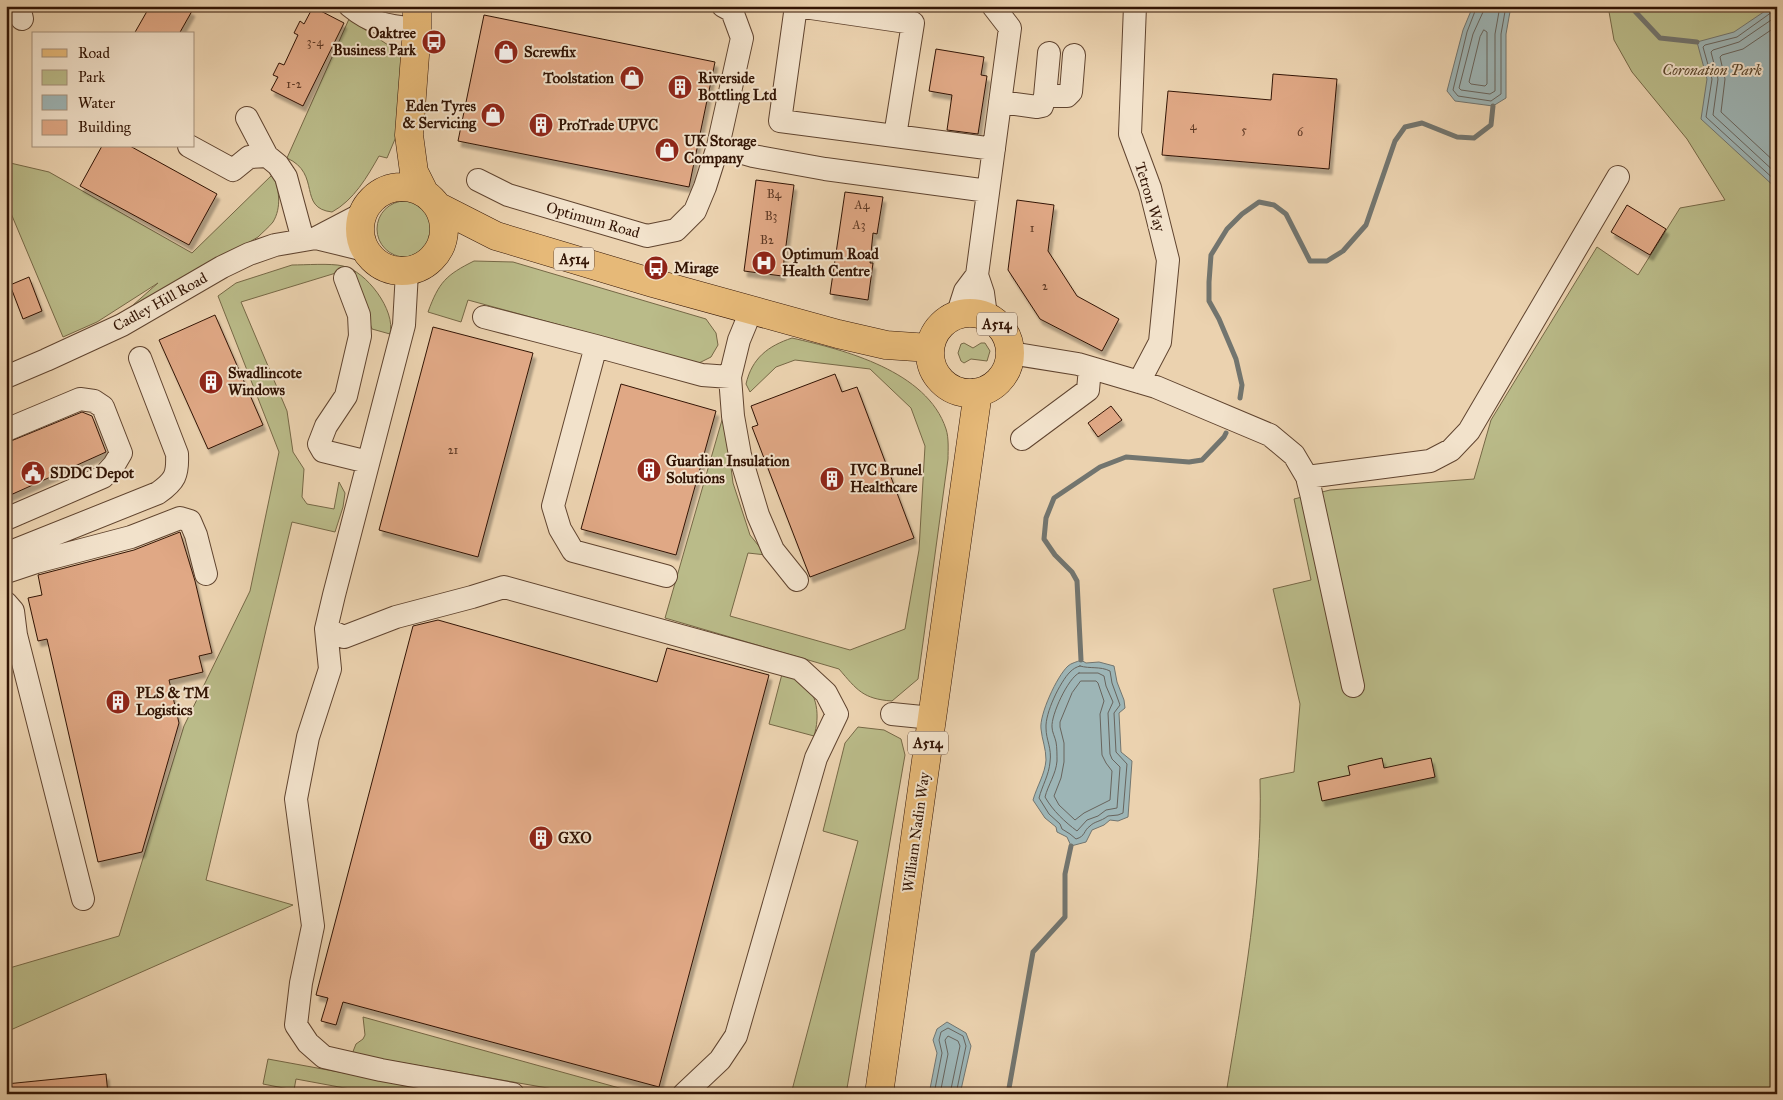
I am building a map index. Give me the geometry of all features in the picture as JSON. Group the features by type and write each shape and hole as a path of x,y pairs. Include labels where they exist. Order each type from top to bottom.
{"main road":[{"path":"417,17 409,135 414,172 431,199 445,227 445,237 439,250"},
{"path":"407,272 388,269 375,262 365,250 360,237 362,214 371,200 383,191 409,135"},
{"name":"A514","path":"383,191 396,186 406,186 496,236 751,311 886,345 930,348 936,334 945,323 957,316 969,313 988,318 1001,327 1008,339 1010,353 1008,366 1001,378 990,387 978,392"},
{"name":"A514","path":"407,272 430,262 439,250 458,243 496,236"},
{"path":"930,348 930,365 942,383 964,392 978,392"},
{"name":"William Nadin Way","path":"878,1094 978,392"}],"street":[{"path":"350,6 363,17 388,26 417,17"},
{"name":"Optimum Road","path":"478,180 508,195 647,236 676,230 695,211 705,187 718,146 742,38 732,11 723,6"},
{"path":"895,136 913,23 796,6 780,121 994,149"},
{"path":"988,318 977,275 1010,28 993,6"},
{"name":"Tetron Way","path":"1135,6 1130,134 1150,188 1168,260 1160,342 1139,382"},
{"path":"1000,102 1042,106 1045,96 1049,53"},
{"path":"1045,96 1068,96 1071,92 1074,55"},
{"path":"247,118 267,156 278,165 286,178 309,239"},
{"path":"718,146 753,156 825,169 988,191"},
{"path":"193,148 233,170 249,157 267,156"},
{"path":"1307,477 1430,461 1451,450 1469,431 1618,177"},
{"name":"Cadley Hill Road","path":"6,377 122,324 222,267 249,254 309,239 362,214"},
{"name":"Cadley Hill Road","path":"309,239 365,250"},
{"path":"407,272 407,301 404,325 346,544 326,629 330,669 308,738 296,799 313,926 301,983 296,1025 308,1043 324,1058 513,1094"},
{"path":"957,316 965,291 977,275"},
{"path":"345,278 359,315 360,336 346,396 326,426 319,444 323,451 368,462"},
{"path":"751,311 739,340 730,377 733,416 740,455 748,484 773,550 797,580"},
{"path":"484,317 702,375 730,377"},
{"path":"596,346 553,506 560,530 573,551 666,576"},
{"path":"1010,353 1090,368 1156,387 1270,435 1294,455 1307,477 1353,686"},
{"path":"6,430 80,399 94,401 103,407 121,453 114,465 103,477 6,520 12,553 158,493 171,484 178,470 177,454 140,358"},
{"path":"1022,439 1088,390 1090,368"},
{"path":"6,572 36,562 131,537 180,518 190,521 196,535 206,574"},
{"path":"326,629 344,637 396,617 472,598 504,587 800,669 826,693 836,714 816,758 736,1036 720,1060 684,1094"},
{"path":"6,603 13,611 16,635 83,899"},
{"path":"892,714 932,718"}],"green space":[{"path":"362,6 395,6 385,14"},
{"name":"Coronation Park","path":"1608,6 1777,6 1777,1094 1226,1094 1245,977 1255,898 1260,819 1260,779 1294,772 1300,704 1273,589 1311,580 1294,499 1330,490 1474,479 1491,420 1597,247 1638,275 1680,208 1725,200 1687,139 1632,72 1614,40"},
{"path":"349,19 391,47 404,60 398,132 387,158 379,156 365,180 353,195 332,212 321,209 315,204 304,173 298,165 287,158"},
{"path":"6,162 49,172 192,253 273,174 277,186 279,204 273,222 258,237 135,310 124,313 158,283 97,322 63,337 10,211 6,212"},
{"path":"400,201 410,201 425,209 431,218 433,229 431,240 425,249 410,257 400,257 389,252 382,245 377,234 377,224 382,213 389,206"},
{"path":"474,261 513,262 706,319 716,333 718,345 711,357 699,363 468,300 461,322 428,312 436,293 445,280"},
{"path":"292,265 332,265 352,269 370,283 384,303 391,324 390,334 372,329 349,269 241,302 287,411 293,452 304,469 302,497 307,504 334,509 339,482 345,493 343,507 335,532 292,522 206,880 293,905 6,1032 6,969 119,936 184,726 250,591 279,452 218,296 236,283"},
{"path":"792,338 859,357 882,366 903,378 921,392 936,409 946,429 948,459 918,679 892,701 867,696 856,688 839,669 665,618 724,413 733,483 750,535 766,555 748,553 730,616 850,650 905,629 919,550 925,446 911,408 870,369 795,360 776,367 750,392 746,384 752,367 757,360 768,349"},
{"path":"964,343 973,348 981,343 985,343 990,351 987,361 971,359 964,363 961,361 958,353 961,344"},
{"path":"782,674 801,680 811,692 817,713 814,736 769,724"},
{"path":"858,727 884,730 901,739 905,755 846,1094 791,1094 858,841 823,831 845,743"},
{"path":"363,1017 641,1094 582,1094 352,1054 356,1044 365,1035"},
{"path":"268,1059 459,1094 377,1094 296,1079 294,1090 263,1084"}],"water":[{"path":"1473,6 1511,6 1506,34 1506,98 1493,106 1455,101 1447,91 1463,30"},
{"path":"1777,6 1777,189 1701,119 1707,79 1697,42 1734,32 1771,7"},
{"path":"1081,660 1086,663 1099,662 1114,666 1125,708 1119,713 1121,752 1132,761 1128,817 1118,821 1110,820 1092,830 1086,842 1071,846 1067,837 1057,832 1056,827 1045,818 1033,800 1043,775 1046,760 1041,723 1046,706 1054,687 1064,671 1069,665"},
{"path":"947,1022 966,1033 971,1046 960,1094 929,1094 937,1053 933,1040 937,1029"}],"building":[{"path":"150,6 183,6 192,11 180,32 135,32"},
{"path":"313,7 344,23 303,106 271,90 278,77 273,75 279,63 284,65 298,35 294,33 300,21 304,24"},
{"path":"484,15 715,62 689,187 458,141"},
{"path":"936,49 984,57 981,75 987,76 978,134 947,130 952,95 929,91"},
{"path":"1273,74 1337,79 1329,169 1162,155 1168,91 1271,100"},
{"path":"101,148 134,148 217,194 189,245 80,186"},
{"path":"756,180 794,185 782,276 744,271"},
{"path":"845,192 883,197 877,234 873,233 870,263 873,263 868,300 830,294"},
{"path":"1017,200 1054,205 1048,251 1077,296 1119,319 1102,351 1040,319 1008,270"},
{"path":"1627,205 1666,229 1650,255 1611,232"},
{"path":"29,277 42,311 23,319 10,285"},
{"name":"Swadlincote Windows","path":"215,315 263,425 208,449 159,340"},
{"path":"433,327 533,353 478,557 379,530"},
{"name":"IVC Brunel Healthcare","path":"835,374 842,392 857,387 914,538 810,577 752,427 758,425 751,406"},
{"name":"Guardian Insulation Solutions","path":"621,384 716,411 676,555 581,529"},
{"path":"1111,406 1122,420 1098,437 1088,423"},
{"name":"SDDC Depot","path":"82,412 92,416 106,452 6,497 6,443"},
{"name":"PLS & TM Logistics","path":"180,532 195,581 212,653 199,656 203,672 169,680 179,723 142,852 98,862 47,639 38,641 28,598 42,595 38,575 134,550"},
{"name":"GXO","path":"438,620 657,682 667,648 769,675 659,1087 343,1002 336,1025 321,1021 328,998 316,995 413,626"},
{"path":"1382,758 1384,768 1431,758 1435,777 1322,801 1318,782 1350,775 1348,766"},
{"path":"106,1074 108,1094 6,1094 6,1084"}],"waterway":[{"path":"1630,6 1660,38 1697,42"},
{"path":"1240,398 1242,385 1236,359 1209,301 1211,255 1227,229 1242,214 1259,202 1274,205 1286,214 1310,261 1327,261 1343,251 1366,225 1395,141 1405,127 1422,123 1457,137 1474,138 1491,125 1493,106"},
{"path":"1081,660 1077,581 1072,572 1055,555 1044,539 1046,518 1054,498 1100,467 1126,457 1189,462 1202,460 1226,433"},
{"path":"1008,1094 1033,952 1065,917 1065,874 1071,846"}],"place":[{"name":"Oaktree Business Park","path":"434,42"},
{"name":"Screwfix","path":"506,52"},
{"name":"Toolstation","path":"632,78"},
{"name":"Riverside Bottling Ltd","path":"680,87"},
{"name":"Eden Tyres & Servicing","path":"493,115"},
{"name":"ProTrade UPVC","path":"541,125"},
{"name":"UK Storage Company","path":"667,150"},
{"name":"Optimum Road Health Centre","path":"764,263"},
{"name":"Mirage","path":"656,268"},
{"name":"Swadlincote Windows","path":"211,382"},
{"name":"Guardian Insulation Solutions","path":"649,470"},
{"name":"SDDC Depot","path":"33,473"},
{"name":"IVC Brunel Healthcare","path":"832,479"},
{"name":"PLS & TM Logistics","path":"118,702"},
{"name":"GXO","path":"541,838"}]}
